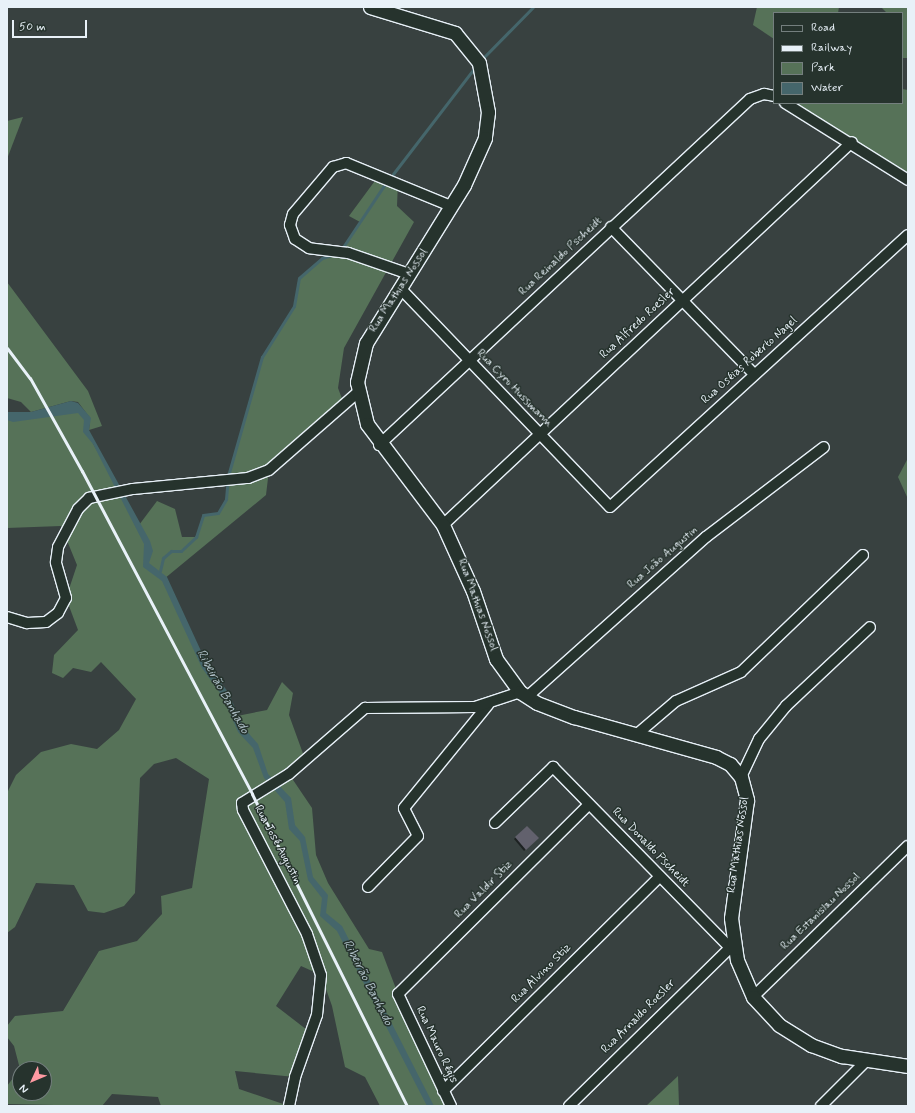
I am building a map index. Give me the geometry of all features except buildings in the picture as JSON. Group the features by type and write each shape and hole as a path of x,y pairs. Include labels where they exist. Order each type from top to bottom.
{"street":[{"name":"Rua Mathias Nossol","path":"370,7 455,33 479,64 488,112 485,138 451,206 366,343 357,393 363,415 379,445 443,525 473,590 496,659 523,694"},
{"name":"Rua Reinaldo Pscheidt","path":"379,445 750,99 769,95"},
{"path":"788,104 852,142 908,180"},
{"name":"Rua Alfredo Roesler","path":"443,525 852,142"},
{"path":"409,274 348,253 310,248 295,239 290,225 293,214 333,167 346,163 451,206"},
{"path":"611,227 754,374"},
{"name":"Rua Oséias Roberto Nagel","path":"610,507 908,235"},
{"name":"Rua Cyro Hussmann","path":"400,288 610,507"},
{"path":"7,617 27,623 46,622 58,613 66,598 56,562 58,547 78,509 88,498 133,489 236,480 269,470 357,393"},
{"name":"Rua João Augustin","path":"523,694 706,537 824,446"},
{"path":"636,735 676,701 741,672 863,555"},
{"path":"523,694 562,713 720,759 741,777 759,739 786,706 870,627"},
{"name":"Rua José Augustin","path":"289,1106 295,1077 317,1015 322,985 308,934 243,810 246,798 269,788 281,780 365,708 488,705 523,694"},
{"path":"368,887 418,836 404,808 488,705"},
{"name":"Rua Donaldo Pscheidt","path":"495,823 553,767 660,876 731,945"},
{"name":"Rua Mathias Nossol","path":"741,777 747,800 732,892 731,945 742,976 753,997 779,1025 811,1045 866,1061 908,1066"},
{"name":"Rua Valdir Stiz","path":"398,994 589,804"},
{"name":"Rua Estanislau Nossol","path":"753,997 908,846"},
{"name":"Rua Alvino Stiz","path":"443,1091 660,876"},
{"name":"Rua Arnaldo Roesler","path":"569,1106 731,945"},
{"name":"Rua Mauro Régis","path":"398,994 451,1106"},
{"path":"821,1106 866,1061"}],"green space":[{"path":"757,7 839,7 838,12 773,12 773,38 753,25"},
{"path":"881,7 908,7 908,58 903,58 903,12 886,12"},
{"path":"903,89 908,90 908,180 794,108 799,104 903,104"},
{"path":"23,117 7,159 7,121"},
{"path":"380,174 398,182 397,206 414,222 344,348 338,388 344,404 269,470 266,495 164,579 204,667 237,716 267,710 282,682 293,693 289,715 305,759 289,774 312,808 316,855 328,883 369,949 382,952 398,994 451,1106 380,1106 365,1077 345,1067 332,1006 321,975 301,966 276,1006 311,1033 295,1077 235,1071 239,1089 289,1106 161,1106 158,1097 112,1094 102,1106 7,1104 7,1086 12,1079 12,1101 52,1101 52,1061 18,1061 14,1046 7,1037 7,1026 15,1016 63,1011 99,951 137,941 162,914 161,896 192,888 209,779 176,758 154,764 140,778 135,893 124,906 104,913 88,911 74,885 36,883 15,927 7,933 7,793 16,775 41,752 71,744 97,749 119,730 136,699 101,662 91,672 73,668 63,678 52,673 54,655 78,630 66,598 77,565 61,526 7,528 7,416 77,407 87,420 86,431 139,525 157,501 175,509 182,537 196,537 203,515 218,513 226,499 228,476 262,357 294,306 299,278 322,258 340,252 360,222 349,216"},
{"path":"7,282 88,391 102,426 89,430 90,418 78,402 71,401 31,412 21,402 7,398"},
{"path":"908,458 908,499 898,477"},
{"path":"678,1076 679,1106 646,1106"}],"water":[{"name":"Ribeirão Banhado","path":"71,401 78,403 91,418 89,430 150,541 153,551 149,563 167,577 207,664 228,692 244,728 258,744 268,774 291,798 295,825 305,837 313,877 328,895 326,913 342,926 434,1106 427,1106 337,931 320,916 322,898 308,880 300,841 289,829 285,802 264,778 253,748 238,732 223,697 202,668 162,581 143,567 144,544 93,444 83,432 84,420 78,413 13,422 7,420 7,412 31,412"}],"waterway":[{"path":"481,60 533,7"},
{"path":"393,174 476,66"},
{"path":"341,250 387,181"},
{"path":"160,571 163,558 171,551 181,551 196,537 203,515 218,513 226,499 228,476 262,357 294,306 299,278 322,258 332,255"}],"railway":[{"path":"7,348 30,378 82,471 252,794 407,1106"}]}
